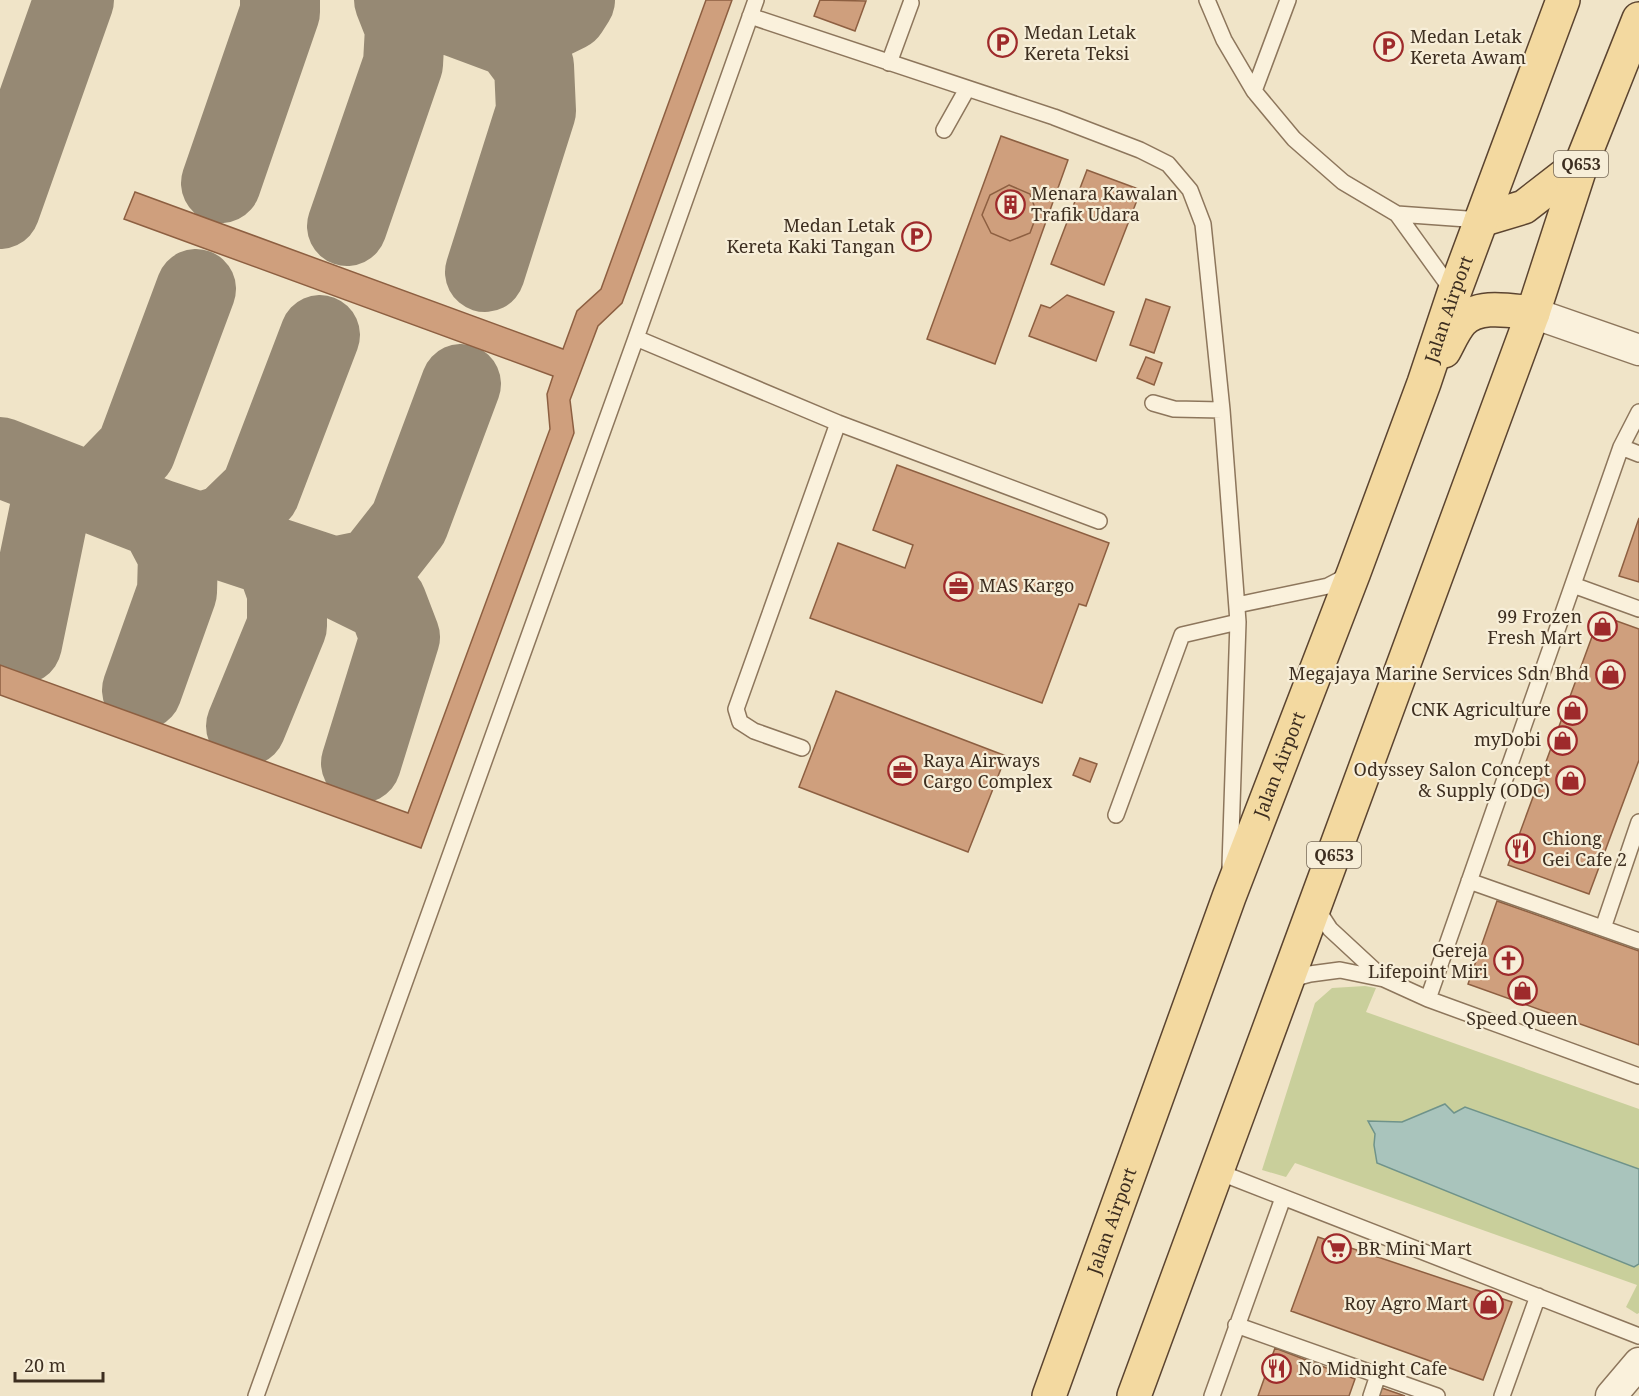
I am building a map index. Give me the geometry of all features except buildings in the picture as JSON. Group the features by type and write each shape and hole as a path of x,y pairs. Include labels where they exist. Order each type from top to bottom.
{"main road":[{"name":"Jalan Airport","path":"1049,1396 1229,897 1354,572 1424,383 1454,293 1563,0"},
{"name":"Q653","path":"1134,1396 1533,313 1582,162 1639,19"},
{"path":"1481,220 1524,207 1582,162"},
{"path":"1424,383 1461,321 1467,317 1493,309 1533,313"}],"street":[{"path":"1533,313 1638,345"},
{"path":"1611,1396 1639,1363"}],"lane":[{"path":"256,1396 756,0"},
{"path":"1207,0 1224,40 1254,91 1294,138 1342,182 1397,214 1454,293"},
{"path":"1254,91 1288,0"},
{"path":"889,63 911,3"},
{"path":"750,16 1054,117 1140,150 1168,164 1190,190 1203,225 1238,622 1229,897"},
{"path":"944,130 967,88"},
{"path":"1397,214 1481,220"},
{"path":"636,338 838,423 1099,521"},
{"path":"1153,402 1174,410 1221,410"},
{"path":"1428,999 1621,447 1639,412"},
{"path":"802,748 754,731 740,722 736,709 838,423"},
{"path":"1621,447 1639,454"},
{"path":"1237,605 1328,586 1354,572"},
{"path":"1573,585 1639,609"},
{"path":"1116,815 1182,634 1238,622"},
{"path":"1603,928 1639,822"},
{"path":"1469,881 1639,941"},
{"path":"1315,906 1330,929 1384,979"},
{"path":"1288,980 1340,970 1384,979 1428,999 1639,1076"},
{"path":"1216,1172 1639,1336"},
{"path":"1212,1396 1283,1198"},
{"path":"1502,1396 1538,1296"},
{"path":"1236,1325 1437,1396"},
{"path":"1371,1396 1378,1375"}],"green space":[{"path":"1365,986 1376,988 1366,1012 1639,1109 1639,1313 1626,1307 1637,1285 1295,1163 1286,1177 1262,1170 1315,1003 1332,988"}],"water":[{"path":"1445,1104 1454,1113 1465,1107 1639,1169 1639,1264 1634,1267 1377,1163 1375,1134 1368,1121 1402,1122"}],"taxiway":[{"path":"0,209 74,0"},
{"path":"221,183 280,12 280,0"},
{"path":"347,226 403,64 405,28 394,0"},
{"path":"411,0 513,38 534,66 536,111 485,272"},
{"path":"513,38 568,11 575,0"},
{"path":"92,493 136,450 196,289"},
{"path":"199,533 227,524 260,492 320,335"},
{"path":"334,577 373,569 409,523 461,384"},
{"path":"0,457 159,519 334,577 387,603 400,637 361,763"},
{"path":"22,644 56,479"},
{"path":"142,690 177,592 178,555 159,519"},
{"path":"246,726 287,626 287,592 275,558"}],"place":[{"name":"Medan Letak Kereta Teksi","path":"1003,43"},
{"name":"Medan Letak Kereta Awam","path":"1389,47"},
{"name":"Menara Kawalan Trafik Udara","path":"1010,204"},
{"name":"Medan Letak Kereta Kaki Tangan","path":"916,236"},
{"name":"MAS Kargo","path":"958,586"},
{"name":"99 Frozen Fresh Mart","path":"1603,627"},
{"name":"Megajaya Marine Services Sdn Bhd","path":"1610,674"},
{"name":"CNK Agriculture","path":"1572,710"},
{"name":"myDobi","path":"1562,740"},
{"name":"Raya Airways Cargo Complex","path":"902,771"},
{"name":"Odyssey Salon Concept & Supply (ODC)","path":"1571,780"},
{"name":"Chiong Gei Cafe 2","path":"1521,849"},
{"name":"Gereja Lifepoint Miri","path":"1509,961"},
{"name":"Speed Queen","path":"1522,990"},
{"name":"BR Mini Mart","path":"1336,1249"},
{"name":"Roy Agro Mart","path":"1489,1304"},
{"name":"No Midnight Cafe","path":"1277,1369"}]}
